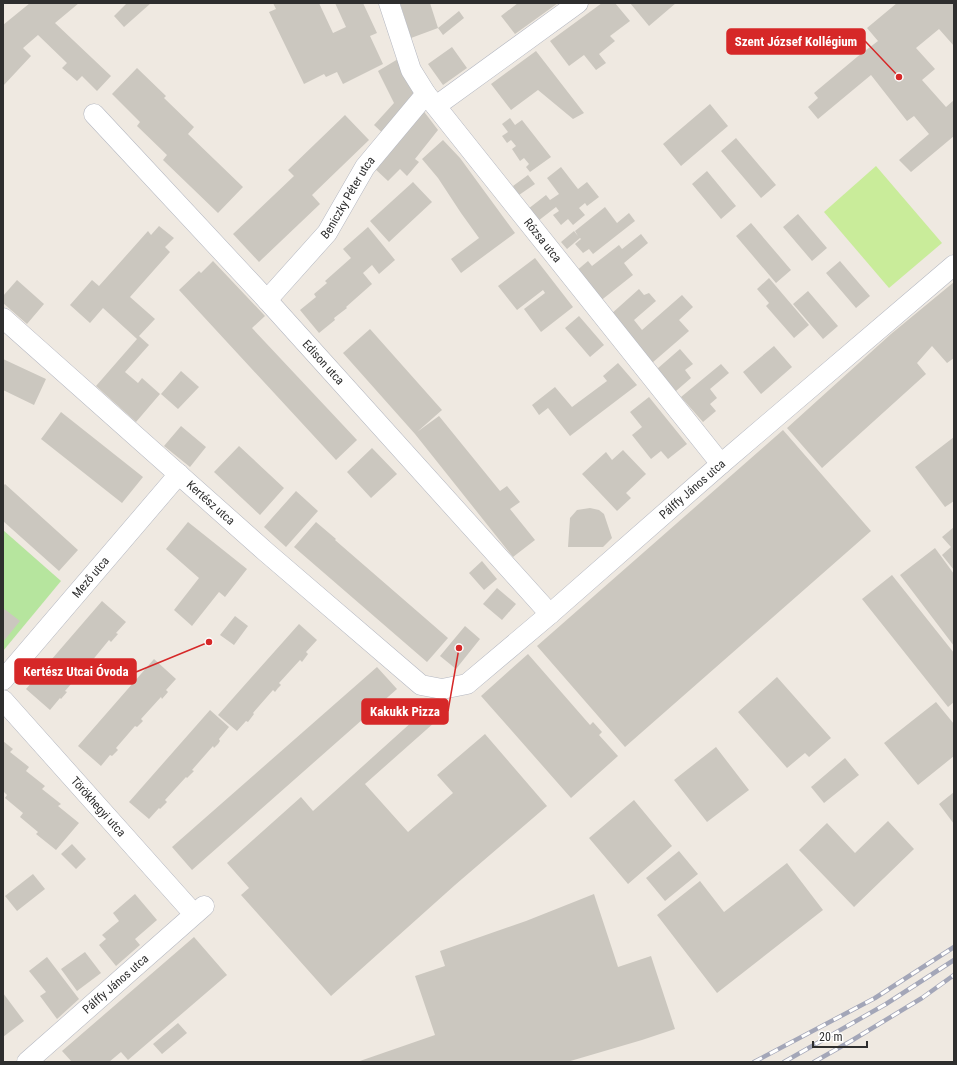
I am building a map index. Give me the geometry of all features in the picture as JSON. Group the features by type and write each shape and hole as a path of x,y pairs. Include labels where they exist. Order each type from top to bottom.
{"street":[{"name":"Rózsa utca","path":"389,3 411,70 431,100 721,464"},
{"name":"Beniczky Péter utca","path":"267,300 327,233 365,167 431,100 578,3"},
{"name":"Edison utca","path":"94,114 267,300 550,614"},
{"name":"Pálffy János utca","path":"421,685 442,689 467,684 954,265"},
{"name":"Kertész utca","path":"3,318 272,557 421,685"},
{"name":"Mező utca","path":"3,680 179,474"},
{"name":"Törökhegyi utca","path":"3,700 199,910"},
{"name":"Pálffy János utca","path":"27,1062 199,910"}],"green space":[{"path":"876,166 942,243 889,288 824,212"},
{"path":"3,530 61,581 3,651"}],"building":[{"path":"30,3 79,3 55,23 111,76 97,91 82,76 77,81 62,68 67,63 38,35 23,48 31,56 3,86 3,25"},
{"path":"127,3 151,3 124,27 114,16"},
{"path":"273,3 319,3 333,33 346,27 335,3 363,3 377,33 370,36 383,64 343,84 337,72 326,77 324,74 304,84 269,12 276,9"},
{"path":"400,3 430,3 438,28 411,38"},
{"path":"518,3 558,3 515,34 501,16"},
{"path":"602,3 615,3 630,21 610,36 615,41 599,54 606,63 596,70 584,55 569,66 550,41"},
{"path":"630,3 676,3 649,26"},
{"path":"897,3 954,3 954,46 939,29 916,48 935,69 922,80 946,107 954,100 954,136 911,172 899,160 929,134 914,116 907,121 871,75 818,119 808,107 818,98 814,93 878,41 867,28"},
{"path":"459,11 464,18 443,35 438,28"},
{"path":"452,47 467,68 443,85 428,64"},
{"path":"536,51 584,113 573,119 538,90 511,110 491,84"},
{"path":"398,59 418,102 388,138 374,125 394,103 378,71"},
{"path":"137,68 166,96 164,98 194,127 188,134 243,187 218,213 163,160 167,155 137,126 140,122 112,94"},
{"path":"710,104 728,126 681,166 663,144"},
{"path":"422,109 438,130 415,159 419,162 407,176 400,169 388,181 373,167"},
{"path":"345,115 369,140 312,195 320,204 259,262 233,234 294,176 288,170"},
{"path":"510,118 515,125 522,120 551,157 530,172 526,167 529,164 524,158 520,161 512,149 516,146 511,140 507,143 502,136 508,132 502,124"},
{"path":"736,138 776,185 761,198 721,151"},
{"path":"443,140 460,158 515,233 461,273 451,259 479,238 438,178 422,159"},
{"path":"561,167 578,189 587,182 599,197 587,206 585,203 579,208 585,215 573,225 568,219 561,225 553,215 559,211 556,207 538,221 528,209 546,195 550,200 559,194 547,178"},
{"path":"707,171 736,206 721,219 692,184"},
{"path":"528,175 535,184 519,195 513,186"},
{"path":"413,182 432,202 389,242 370,221"},
{"path":"605,207 617,223 629,213 635,221 593,254 589,249 583,253 575,244 581,239 580,238 567,249 561,242 574,231 578,236 575,231"},
{"path":"798,214 827,248 812,261 783,227"},
{"path":"751,223 791,270 776,283 736,236"},
{"path":"159,226 174,238 165,247 170,252 130,297 155,319 139,336 149,345 125,372 138,383 142,378 160,394 136,422 96,386 137,339 103,308 90,323 70,305 92,280 99,286 148,231 151,235"},
{"path":"368,227 395,260 379,274 372,265 363,273 372,284 346,307 347,308 334,318 335,320 319,333 300,310 316,297 314,294 327,283 325,281 351,258 343,249"},
{"path":"641,234 648,243 624,263 633,275 599,302 575,272 588,261 592,266 619,245 622,249"},
{"path":"535,258 573,307 541,332 524,309 545,293 543,290 517,310 498,286"},
{"path":"213,261 265,316 252,328 357,440 336,460 179,290 199,271 201,273"},
{"path":"840,261 870,296 856,308 826,273"},
{"path":"769,278 809,325 794,338 766,306 769,303 757,289"},
{"path":"17,280 44,304 27,324 3,303 3,296"},
{"path":"954,282 954,358 947,363 932,346 917,363 926,374 822,468 787,428 891,334"},
{"path":"639,289 644,295 649,293 656,301 634,320 642,330 682,295 693,307 679,320 689,331 652,363 610,315"},
{"path":"808,291 838,326 823,339 793,304"},
{"path":"579,316 604,345 590,357 565,328"},
{"path":"370,329 442,410 417,432 439,416 500,491 507,486 520,502 510,509 535,540 513,557 415,434 343,353"},
{"path":"774,346 792,367 761,394 743,372"},
{"path":"680,349 693,364 685,370 691,378 676,391 657,369"},
{"path":"3,359 46,379 34,405 3,390"},
{"path":"618,363 637,385 570,436 548,408 539,415 532,405 555,387 572,407 607,381 603,376"},
{"path":"721,364 729,373 710,389 717,398 710,404 716,411 703,422 681,397"},
{"path":"181,371 199,387 178,409 161,394"},
{"path":"649,397 687,444 668,459 661,451 651,459 632,435 642,427 630,412"},
{"path":"61,412 143,477 122,503 41,439"},
{"path":"181,426 206,447 190,467 164,446"},
{"path":"783,430 871,531 625,747 537,646"},
{"path":"954,437 954,501 945,507 915,467"},
{"path":"239,446 284,488 260,515 214,472"},
{"path":"372,448 397,474 371,498 347,472"},
{"path":"623,450 646,474 626,493 631,498 617,511 582,474 606,452 612,460"},
{"path":"5,484 78,550 59,571 3,521 3,486"},
{"path":"296,491 318,511 286,547 264,527"},
{"path":"590,508 599,510 604,514 612,538 603,547 568,547 570,518 577,510"},
{"path":"188,522 247,569 225,597 219,592 192,626 174,610 199,578 166,549"},
{"path":"316,522 448,638 427,662 294,547"},
{"path":"954,527 954,570 942,555 951,547 942,537"},
{"path":"935,548 954,574 954,646 900,575"},
{"path":"482,561 497,579 484,590 469,573"},
{"path":"892,575 954,653 954,702 948,707 862,599"},
{"path":"497,588 516,604 502,620 483,604"},
{"path":"102,601 126,622 116,633 118,634 111,642 109,640 91,662 93,663 87,670 85,668 65,691 67,692 50,710 26,689"},
{"path":"3,608 20,621 3,642"},
{"path":"235,616 248,626 234,645 220,635"},
{"path":"299,624 317,640 306,652 308,654 302,662 300,660 279,683 281,685 275,692 273,690 253,713 254,714 248,722 246,721 237,731 218,715"},
{"path":"465,626 480,639 456,669 440,656"},
{"path":"528,654 590,725 593,722 602,732 599,735 618,756 571,798 481,696"},
{"path":"154,659 176,679 166,690 168,692 162,699 161,697 141,719 143,721 137,727 135,726 116,748 118,750 112,756 110,755 101,766 78,746"},
{"path":"377,667 397,689 192,870 172,847"},
{"path":"777,677 831,738 809,757 805,753 787,768 738,712"},
{"path":"936,702 954,724 954,756 918,785 884,743"},
{"path":"210,710 229,727 219,739 220,741 218,744 214,748 213,746 192,770 194,771 187,778 186,777 165,800 167,802 149,819 129,802"},
{"path":"424,711 435,722 365,784 408,832 453,793 437,775 485,734 547,806 455,885 331,996 241,895 249,888 227,863 301,797 313,811"},
{"path":"3,741 13,749 10,752 29,767 26,771 45,786 42,789 61,804 58,806 79,823 56,850 36,834 38,832 20,817 23,813 5,798 7,795 3,791"},
{"path":"716,747 749,790 707,822 674,780"},
{"path":"845,758 859,775 824,803 811,787"},
{"path":"954,792 954,824 939,804"},
{"path":"634,800 672,846 628,884 589,838"},
{"path":"888,821 914,849 854,907 799,850 827,823 855,853"},
{"path":"72,844 86,859 76,869 61,854"},
{"path":"679,851 698,874 665,901 646,878"},
{"path":"787,863 823,910 717,993 657,915 700,881 724,912"},
{"path":"33,874 45,889 17,911 5,896"},
{"path":"135,894 157,920 135,939 140,945 116,966 99,945 106,939 102,935 119,921 113,913"},
{"path":"594,894 618,967 651,956 675,1029 567,1062 357,1062 435,1035 415,976 445,966 440,951 526,921"},
{"path":"194,937 227,975 128,1060 121,1052 109,1062 72,1062 62,1051"},
{"path":"85,952 101,973 77,991 61,969"},
{"path":"47,957 79,999 57,1019 40,996 46,992 29,971"},
{"path":"3,993 24,1021 3,1037"},
{"path":"178,1023 187,1033 162,1054 153,1044"}],"railway":[{"path":"754,1062 875,998 954,947"},
{"path":"784,1062 886,1004 954,960"},
{"path":"814,1062 922,998 954,975"}],"place":[{"name":"Szent József Kollégium","path":"899,77"},
{"name":"Kertész Utcai Óvoda","path":"209,642"},
{"name":"Kakukk Pizza","path":"459,648"}]}
